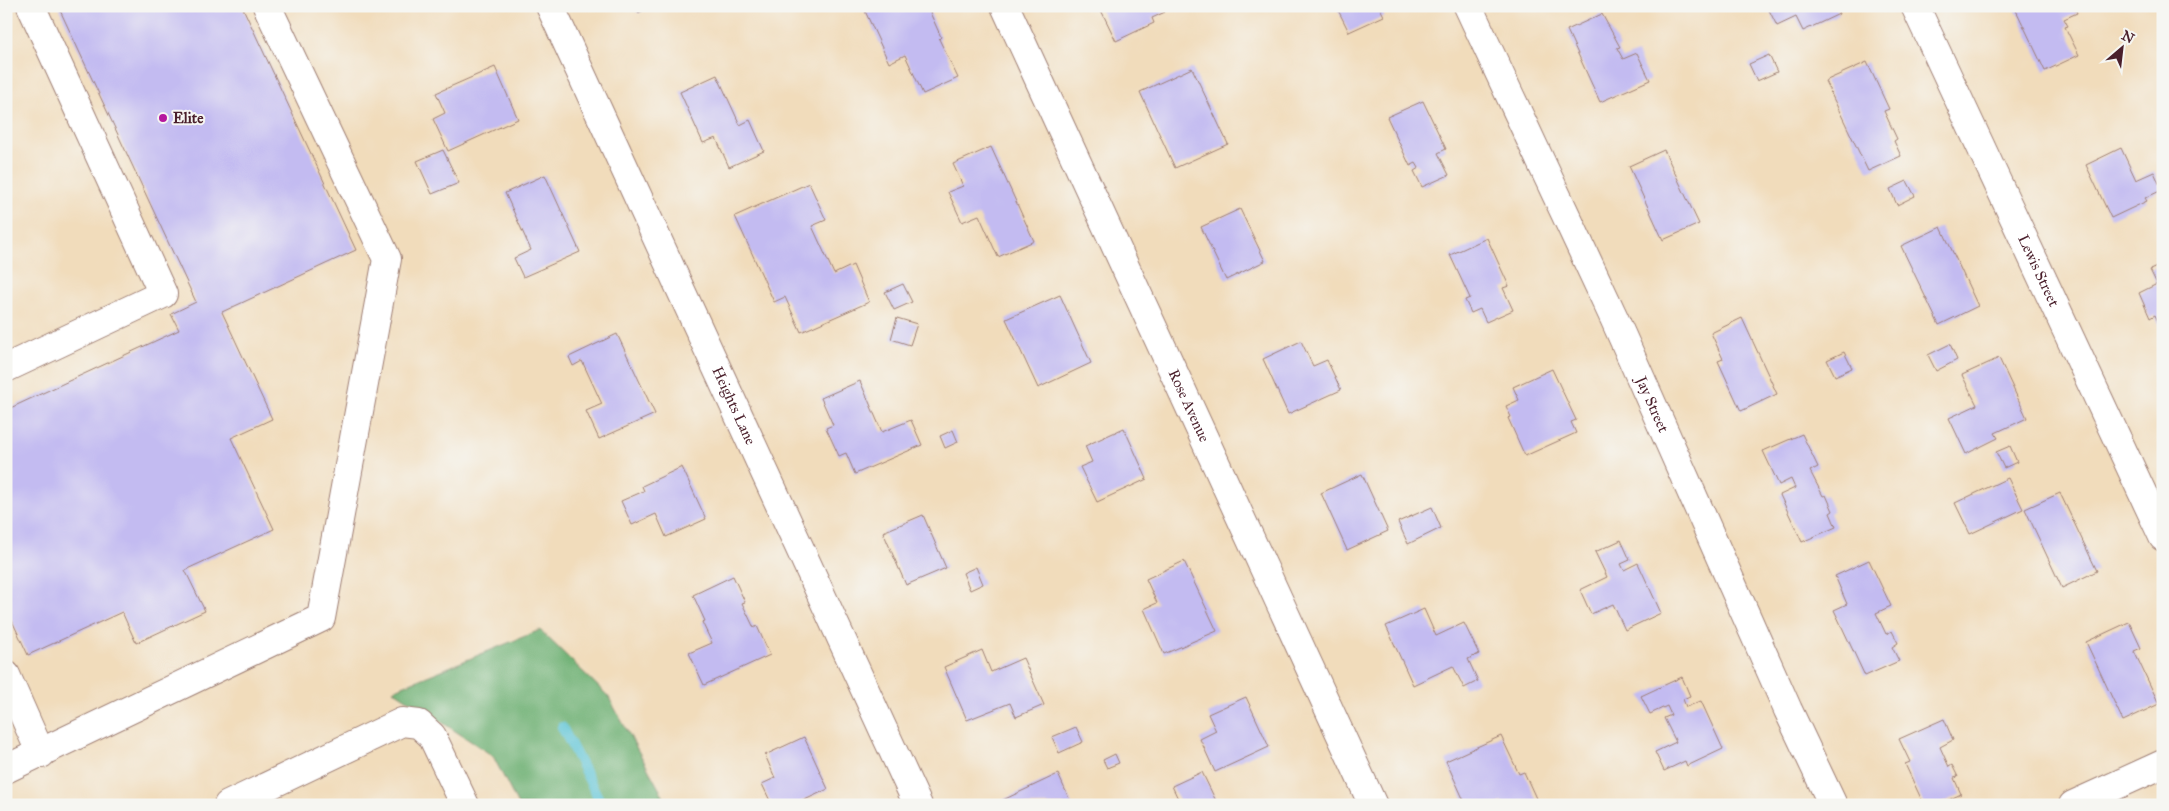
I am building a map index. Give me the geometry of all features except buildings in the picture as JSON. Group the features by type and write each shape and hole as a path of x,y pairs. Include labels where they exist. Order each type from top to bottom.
{"street":[{"path":"6,368 163,294 31,6"},
{"path":"6,769 321,618 387,259 267,6"},
{"name":"Heights Lane","path":"550,6 918,805"},
{"name":"Rose Avenue","path":"1005,6 1373,805"},
{"name":"Jay Street","path":"1468,6 1614,318 1784,701 1833,805"},
{"name":"Lewis Street","path":"1915,6 2163,537"},
{"path":"6,675 40,754"},
{"path":"228,805 402,722 419,724 432,736 465,805"},
{"path":"2073,805 2163,764"}],"green space":[{"path":"540,630 608,696 668,805 518,805 493,756 393,690"}],"waterway":[{"path":"562,727 602,805"}],"place":[{"name":"Elite","path":"163,118"}]}
